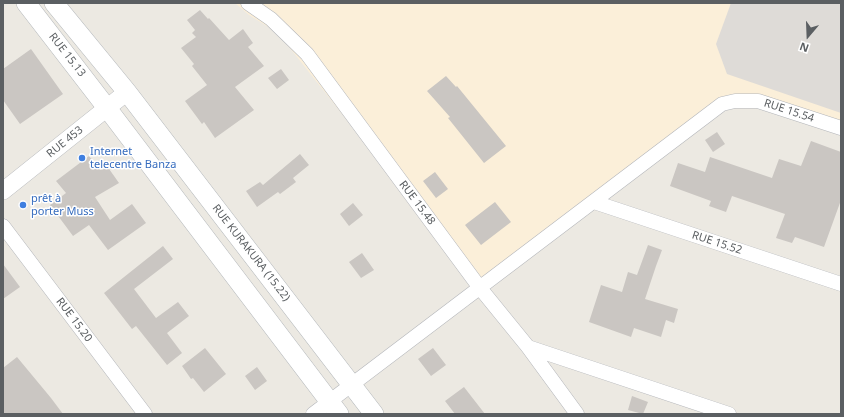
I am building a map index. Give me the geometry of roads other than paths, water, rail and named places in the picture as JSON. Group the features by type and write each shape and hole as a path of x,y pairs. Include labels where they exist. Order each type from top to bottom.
{"main road":[{"name":"RUE 15.13","path":"26,3 107,108"},
{"name":"RUE 15.13","path":"54,3 127,92"},
{"name":"RUE KURAKURA (15.22)","path":"127,92 374,414"},
{"path":"107,108 334,408"}],"street":[{"name":"RUE 15.48","path":"248,3 272,19 307,54 480,288 528,348 577,414"},
{"name":"RUE 453","path":"3,191 127,92"},
{"name":"RUE 15.54","path":"594,202 722,104 735,101 758,101 841,128"},
{"path":"313,414 334,408 352,385 594,202"},
{"name":"RUE 15.52","path":"594,202 841,284"},
{"name":"RUE 15.20","path":"3,226 145,414"},
{"path":"528,348 729,414"}],"place":[{"name":"Internet telecentre Banza","path":"82,158"},
{"name":"prêt à porter Muss","path":"23,205"}]}
